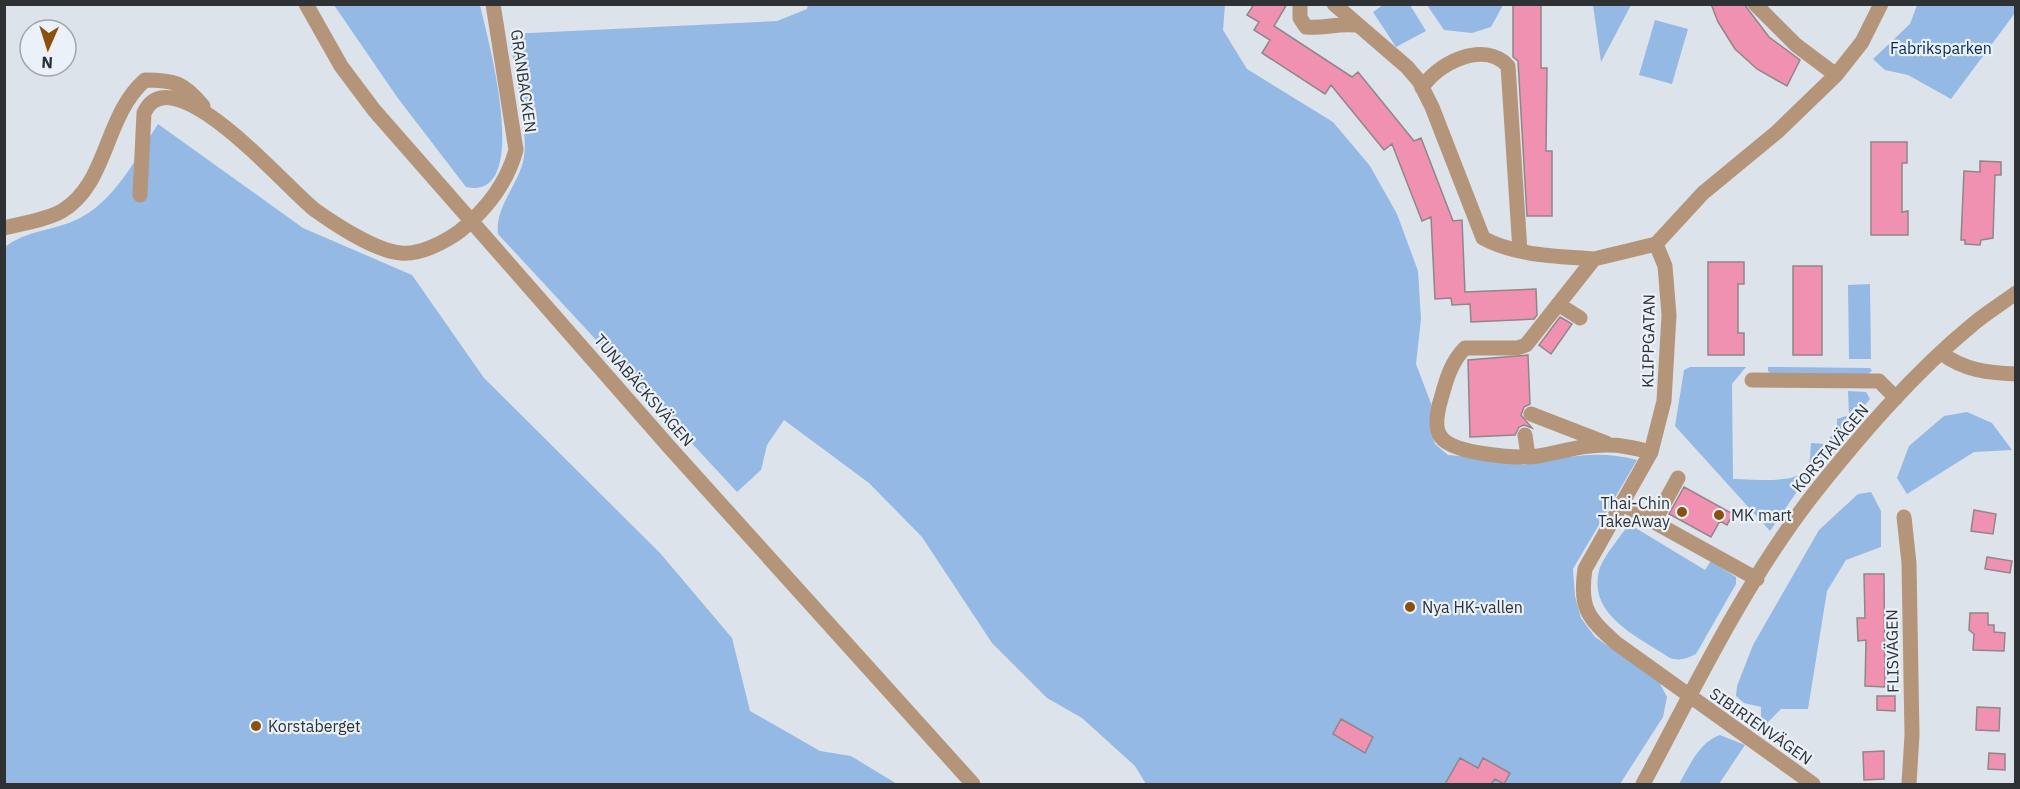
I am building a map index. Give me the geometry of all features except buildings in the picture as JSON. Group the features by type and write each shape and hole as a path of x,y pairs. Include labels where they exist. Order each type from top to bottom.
{"street":[{"name":"TUNABÄCKSVÄGEN","path":"306,4 341,66 374,110 671,449 973,784"},
{"name":"GRANBACKEN","path":"211,115 315,210 382,248 401,253 418,252 455,235 472,221 498,191 511,171 516,150 494,4"},
{"path":"1300,4 1300,18 1306,27 1325,29 1342,24 1355,25"},
{"path":"1334,4 1355,25 1407,67 1422,88 1484,238 1497,246 1520,251 1594,260 1656,244 1702,193 1777,132 1836,75 1863,42 1881,4"},
{"path":"1755,4 1796,45 1836,75"},
{"path":"1422,88 1431,74 1468,56 1486,53 1502,59 1508,66 1520,251"},
{"path":"4,228 62,211 81,196 93,178 115,121 130,94 145,80 178,82 190,90 211,115"},
{"path":"140,195 142,124 147,106 159,98 180,98 211,115"},
{"name":"KLIPPGATAN","path":"1656,244 1665,266 1668,351 1664,401 1651,452 1585,569 1582,587 1584,605 1590,619 1616,643 1689,697"},
{"path":"1594,260 1526,345 1517,348 1465,348 1456,357 1450,368 1438,412 1440,436 1450,446 1470,451 1521,456 1574,447 1611,445"},
{"name":"KORSTAVÄGEN","path":"1642,784 1757,579 1816,492 1896,398 1941,353 1972,325 2016,293"},
{"path":"1558,304 1580,318"},
{"path":"1941,353 1961,366 1987,373 2016,374"},
{"path":"1752,380 1879,381 1896,398"},
{"path":"1531,414 1611,445 1651,452"},
{"path":"1521,456 1525,435"},
{"path":"1654,522 1678,478"},
{"path":"1623,504 1757,579"},
{"name":"FLISVÄGEN","path":"1904,517 1910,586 1912,735 1909,784"},
{"name":"SIBIRIENVÄGEN","path":"1689,697 1813,784"}],"green space":[{"path":"808,4 1225,5 1223,30 1247,69 1333,122 1370,166 1397,214 1418,271 1421,319 1416,364 1435,414 1430,428 1435,444 1448,455 1514,460 1523,465 1566,457 1593,455 1637,460 1573,569 1575,596 1581,618 1595,637 1658,680 1667,697 1663,717 1620,784 1146,784 1135,766 1082,718 1047,698 992,643 922,537 869,483 784,420 767,445 761,470 737,492 498,234 500,215 520,171 525,149 523,117 509,34 777,21 807,9"},
{"path":"334,5 480,5 497,80 501,113 502,144 498,169 486,185 466,187 397,97"},
{"path":"1383,5 1410,5 1426,31 1396,47 1373,12"},
{"path":"1427,5 1503,5 1491,27 1472,33 1444,30"},
{"path":"1593,5 1631,5 1601,62"},
{"name":"Fabriksparken","path":"1917,5 2015,5 2015,13 1951,99 1908,75 1885,70 1873,59 1910,24"},
{"path":"1655,20 1688,29 1672,84 1639,75"},
{"path":"158,124 303,228 412,275 484,378 660,553 732,638 750,711 820,751 851,756 897,784 5,784 4,248 30,234 69,223 91,211 124,178"},
{"path":"1870,284 1871,359 1849,359 1848,285"},
{"path":"1690,367 1746,367 1732,384 1733,479 1773,480 1794,477 1802,473 1809,462 1811,443 1825,444 1837,428 1837,419 1849,415 1848,391 1866,392 1870,399 1811,471 1770,531 1675,426 1684,370"},
{"path":"1768,367 1870,368 1872,371 1865,376 1774,376 1768,371"},
{"path":"1967,412 1992,423 2012,450 1974,452 1907,494 1897,478 1909,446 1944,416"},
{"path":"1871,492 1881,511 1881,547 1846,560 1827,591 1808,709 1781,709 1761,729 1761,707 1744,703 1736,696 1737,686 1753,645 1819,530 1858,494"},
{"path":"1629,524 1705,570 1711,561 1736,577 1736,584 1696,654 1683,659 1670,658 1619,624 1608,613 1601,601 1598,587 1599,571"},
{"path":"1720,735 1745,745 1719,784 1679,784 1700,749"}],"place":[{"name":"Thai-Chin TakeAway","path":"1682,512"},
{"name":"MK mart","path":"1719,515"},
{"name":"Nya HK-vallen","path":"1410,607"},
{"name":"Korstaberget","path":"256,726"}]}
